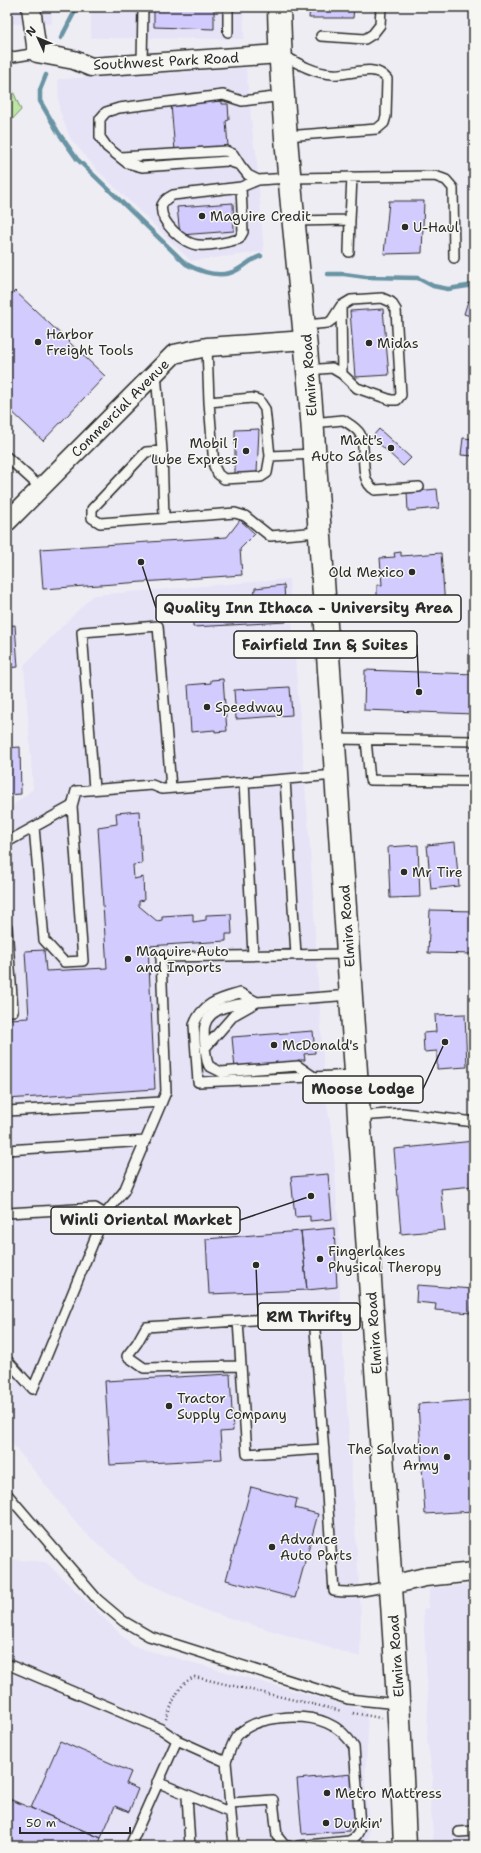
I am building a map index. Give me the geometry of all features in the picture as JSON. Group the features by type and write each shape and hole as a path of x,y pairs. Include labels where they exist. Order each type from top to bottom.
{"highway":[{"name":"Elmira Road","path":"279,7 280,54 289,178 306,333 349,954 391,1585 405,1846"}],"street":[{"path":"31,7 37,53"},
{"name":"Southwest Park Road","path":"37,53 74,60 91,67 280,54"},
{"name":"Commercial Avenue","path":"7,522 174,354 207,347 306,333"},
{"path":"391,1585 425,1577 474,1572"}],"lane":[{"path":"142,63 143,7"},
{"path":"228,7 228,32"},
{"path":"321,36 365,39 373,34 380,25 381,7"},
{"name":"Southwest Park Road","path":"7,58 37,53"},
{"path":"280,54 310,70 333,74 373,70 382,73 387,79 386,116 384,123 377,129 286,136"},
{"path":"258,180 248,175 240,166 228,161 142,168 127,163 107,147 100,137 100,119 106,112 119,108 223,95 242,101 283,96"},
{"path":"241,188 243,232 239,239 199,246 180,238 163,216 162,205 166,199 173,194 241,188 258,180 289,178 435,176 446,180 453,188 454,258"},
{"path":"349,252 352,177"},
{"path":"293,221 350,220"},
{"path":"306,333 328,323 332,320 341,306 351,300 382,298 391,302 396,310 401,395 397,400 390,400 357,388 342,374 332,368 308,370"},
{"path":"341,306 342,374"},
{"path":"207,347 209,402 214,466 224,479 261,477 267,473 270,466 270,456 265,409 259,400 252,398 209,402"},
{"path":"156,371 162,451 164,518"},
{"path":"312,423 343,420 354,427 360,434 366,479 370,487 375,490 419,487"},
{"path":"162,451 146,452 92,509 92,518 100,523 235,514 245,516 270,536 319,532"},
{"path":"270,456 314,454"},
{"path":"7,457 41,488"},
{"path":"94,789 82,632 158,626 171,788"},
{"path":"334,739 474,741"},
{"path":"366,740 370,780 474,782"},
{"path":"34,827 44,940 64,962 83,960 72,806 76,791 152,785 162,789 336,774"},
{"path":"285,779 296,955"},
{"path":"244,782 253,955"},
{"path":"7,842 72,806"},
{"path":"7,927 13,1011 7,1011"},
{"path":"7,1360 33,1389 105,1214 124,1190 166,1092 161,957 349,954"},
{"path":"257,1002 240,993 216,1000 205,1007 198,1016 194,1025 198,1082 357,1075"},
{"path":"314,1077 298,1066 221,1072 209,1066 206,1061 204,1026 217,1010 238,1004 351,995"},
{"path":"205,1048 234,1015 257,1002"},
{"path":"7,1111 162,1102"},
{"path":"359,1116 402,1113 428,1115 474,1122"},
{"path":"7,1150 146,1141"},
{"path":"7,1213 95,1208 105,1214"},
{"path":"241,1366 144,1368 127,1356 146,1328 372,1312"},
{"path":"314,1316 334,1591 347,1593 361,1592 391,1585"},
{"path":"238,1321 248,1454 324,1450"},
{"path":"7,1494 97,1599 123,1621 149,1636 348,1699 399,1713"},
{"path":"7,1664 162,1729 176,1740 226,1762"},
{"path":"234,1846 226,1762 236,1737 256,1722 302,1717 328,1723 340,1730 349,1738 354,1747 360,1826 359,1833 354,1839 349,1841 298,1846"},
{"path":"130,1846 176,1740"},
{"path":"157,1782 187,1796 231,1813"},
{"path":"187,1796 190,1846"},
{"path":"231,1803 273,1800 277,1836 285,1846 289,1846"},
{"path":"460,1832 474,1831"}],"path":[{"path":"162,1729 181,1686 195,1677 328,1708 399,1713"}],"shaded area":[{"path":"7,7 52,7 52,24 7,24"},
{"path":"91,7 244,7 244,39 91,38"},
{"path":"246,68 254,146 256,150 264,252 191,261 96,169 70,138 59,109 58,79"},
{"path":"289,579 310,846 322,1044 327,1105 333,1138 340,1255 340,1303 361,1612 360,1657 209,1612 136,1578 79,1527 7,1437 7,810 33,789 24,665 93,595"},
{"path":"11,1559 46,1562 133,1646 367,1711 368,1734 365,1782 370,1828 367,1846 7,1846 7,1566"},
{"path":"474,1585 474,1846 434,1846 430,1801 433,1778 427,1740 428,1703 423,1609 428,1608 429,1591 431,1588"}],"green space":[{"path":"7,77 21,110 7,125"}],"building":[{"path":"154,7 214,7 214,29 154,27"},
{"path":"310,7 354,7 353,18 309,18"},
{"path":"222,101 222,104 228,104 229,120 226,121 228,146 175,151 171,105"},
{"name":"U-Haul","path":"389,201 424,201 422,253 384,254"},
{"path":"233,203 234,231 180,235 177,207"},
{"name":"Harbor Freight Tools","path":"15,291 105,376 43,441 7,407 7,299"},
{"path":"468,301 474,303 474,317 464,314"},
{"name":"Midas","path":"383,309 389,375 355,377 350,311"},
{"name":"Mobil 1 Lube Express","path":"259,429 257,473 235,474 235,430"},
{"name":"Matt's Auto Sales","path":"379,429 411,458 403,466 372,437"},
{"path":"463,438 474,439 474,456 461,455"},
{"path":"473,459 474,460 474,479 471,478"},
{"path":"437,489 439,508 408,511 407,492"},
{"path":"240,520 255,534 240,549 242,575 43,589 40,549 227,537"},
{"name":"Old Mexico","path":"401,552 401,556 441,553 445,606 384,611 383,596 377,597 377,585 382,585 380,558 395,557 394,553"},
{"path":"284,585 286,622 193,627 193,607 254,599 255,588"},
{"path":"15,625 18,667 7,668 7,626"},
{"path":"365,670 474,674 474,714 364,710"},
{"name":"Speedway","path":"223,679 227,731 215,732 215,730 191,732 188,685 211,683 211,680"},
{"name":"Speedway","path":"290,687 292,715 236,719 234,690"},
{"path":"20,747 21,794 7,795 7,748"},
{"name":"Maquire Auto and Imports","path":"139,811 142,864 133,865 134,879 143,877 144,900 139,901 139,906 157,921 162,920 162,916 193,914 193,922 206,920 206,915 231,914 232,934 226,934 226,941 148,946 155,1089 7,1099 7,1019 29,1018 25,951 44,950 46,971 107,968 98,827 117,824 116,813"},
{"path":"455,842 459,886 431,889 427,845"},
{"name":"Mr Tire","path":"418,845 420,897 390,898 388,847"},
{"path":"430,910 474,911 474,954 428,953"},
{"path":"465,1014 467,1067 437,1069 437,1051 424,1052 423,1033 436,1032 435,1015"},
{"name":"McDonald's","path":"313,1031 315,1053 304,1054 305,1060 298,1060 295,1064 235,1069 232,1037"},
{"path":"474,1141 474,1186 441,1189 445,1230 401,1234 394,1149"},
{"path":"328,1174 332,1219 310,1221 310,1216 295,1217 291,1177"},
{"name":"Fingerlakes Physical Theropy","path":"334,1228 337,1287 307,1290 301,1231"},
{"path":"301,1231 307,1290 209,1294 206,1239"},
{"path":"417,1285 473,1289 471,1313 435,1310 436,1304 416,1302"},
{"name":"Tractor Supply Company","path":"230,1374 233,1431 220,1432 222,1459 110,1465 105,1381"},
{"name":"The Salvation Army","path":"474,1400 474,1511 425,1514 418,1404"},
{"name":"Advance Auto Parts","path":"251,1487 297,1499 295,1508 318,1514 295,1598 226,1580"},
{"path":"60,1741 131,1772 126,1784 138,1789 129,1812 115,1806 101,1838 31,1808"},
{"path":"352,1774 356,1823 349,1823 349,1831 302,1834 297,1779"},
{"path":"7,1798 101,1838 98,1846 7,1846"}],"waterway":[{"path":"61,38 74,13 75,7"},
{"path":"46,75 40,90 40,101 58,132 77,159 186,264 205,272 224,274 231,273 261,256"},
{"path":"328,274 344,274 366,277 418,278 433,286 448,289 474,285"}],"place":[{"name":"Maguire Credit","path":"202,216"},
{"name":"U-Haul","path":"405,227"},
{"name":"Harbor Freight Tools","path":"38,342"},
{"name":"Midas","path":"369,343"},
{"name":"Matt's Auto Sales","path":"391,448"},
{"name":"Mobil 1 Lube Express","path":"246,451"},
{"name":"Quality Inn Ithaca - University Area","path":"141,562"},
{"name":"Old Mexico","path":"412,572"},
{"name":"Fairfield Inn & Suites","path":"419,692"},
{"name":"Speedway","path":"207,707"},
{"name":"Mr Tire","path":"404,872"},
{"name":"Maquire Auto and Imports","path":"128,959"},
{"name":"Moose Lodge","path":"445,1042"},
{"name":"McDonald's","path":"274,1045"},
{"name":"Winli Oriental Market","path":"311,1196"},
{"name":"Fingerlakes Physical Theropy","path":"320,1259"},
{"name":"RM Thrifty","path":"256,1265"},
{"name":"Tractor Supply Company","path":"169,1406"},
{"name":"The Salvation Army","path":"447,1457"},
{"name":"Advance Auto Parts","path":"272,1547"},
{"name":"Metro Mattress","path":"327,1793"},
{"name":"Dunkin'","path":"326,1823"}]}
